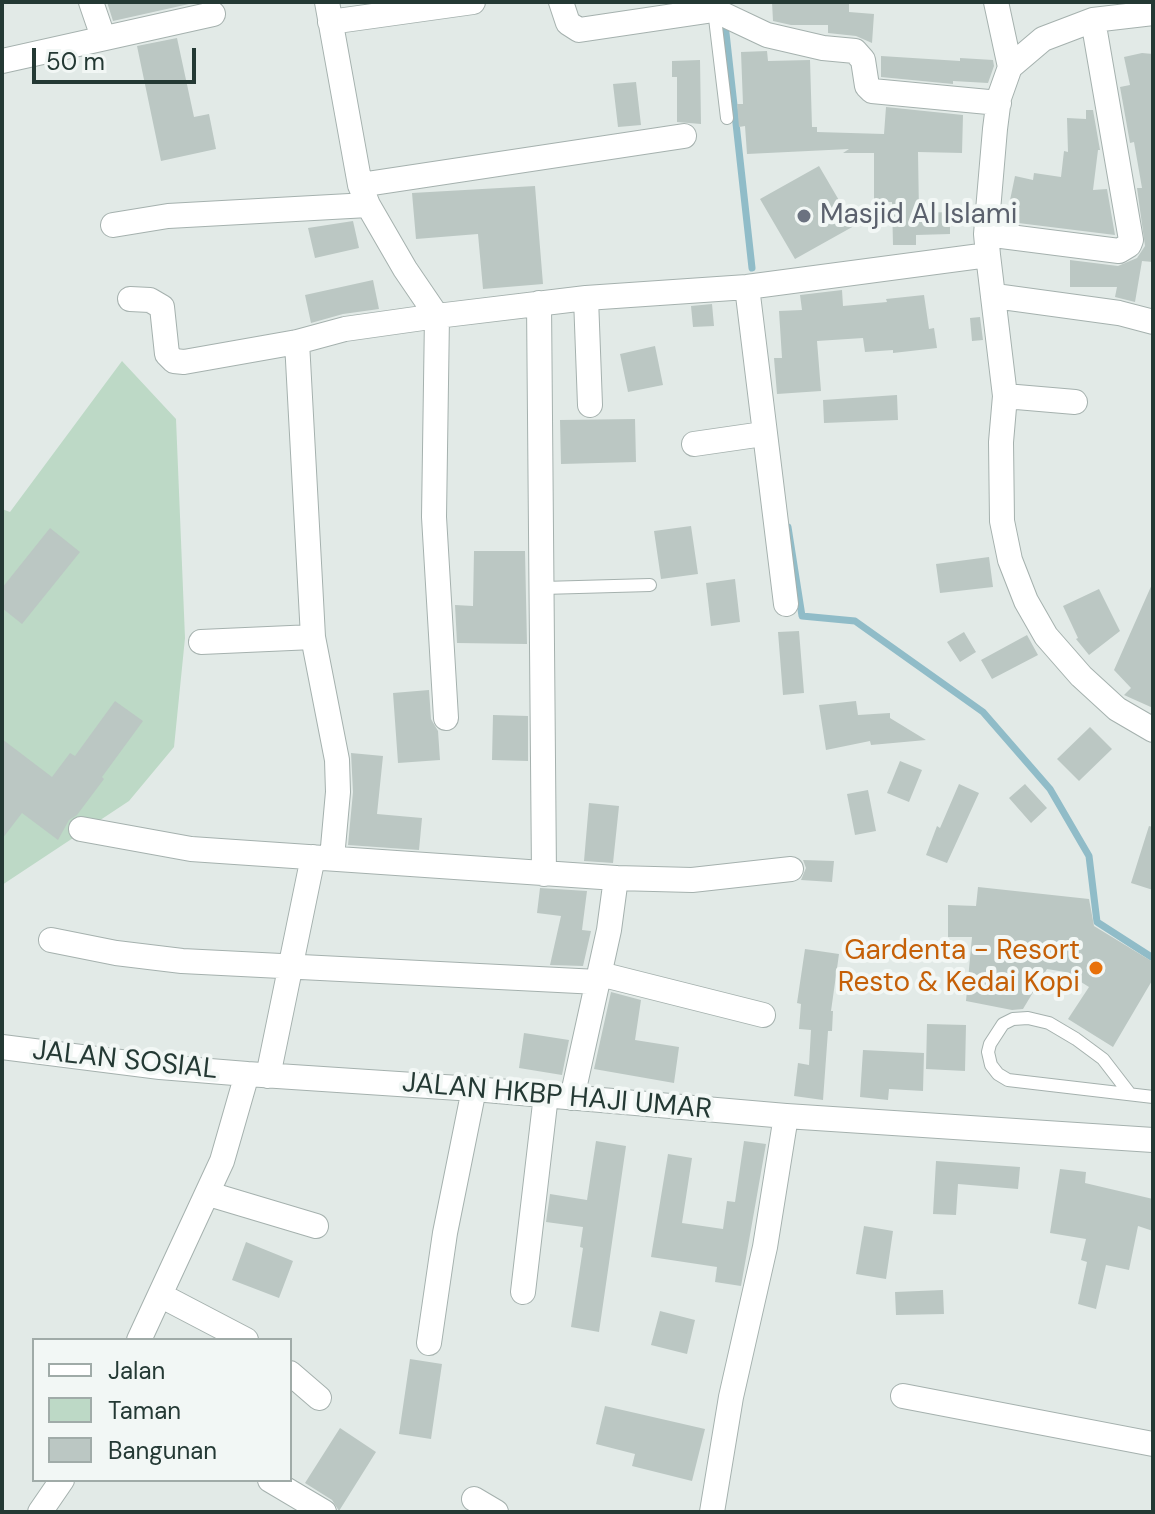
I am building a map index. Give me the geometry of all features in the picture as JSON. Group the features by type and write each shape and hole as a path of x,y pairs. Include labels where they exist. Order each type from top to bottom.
{"street":[{"path":"91,2 103,37"},
{"path":"446,718 434,517 437,316 405,269 364,195 328,12 473,2"},
{"path":"561,2 568,23 579,30 722,14 767,35 823,48 855,51 863,60 867,86 872,91 999,103"},
{"path":"996,2 1010,67 999,103 987,245 1005,396 1001,442 1002,521 1010,560 1026,601 1046,636 1081,676 1117,709 1153,730"},
{"path":"1010,67 1043,39 1093,20 1138,10"},
{"path":"2,61 213,14"},
{"path":"130,299 150,300 162,307 165,349 170,358 179,362 297,342 345,329 586,298 747,287 987,245 1119,251 1131,240 1093,20"},
{"path":"113,225 168,216 364,195 684,136"},
{"path":"747,287 786,604"},
{"path":"995,296 1119,313 1153,322"},
{"path":"586,298 589,410 615,404"},
{"path":"539,303 544,874"},
{"path":"140,1338 209,1194 258,1075 322,858 338,792 337,760 313,637 297,342"},
{"path":"1005,396 1075,402"},
{"path":"694,444 763,434"},
{"path":"201,642 313,637"},
{"path":"81,829 191,849 544,874 692,880 791,869"},
{"path":"572,1098 609,930 616,878"},
{"path":"51,940 116,953 288,968 599,978 763,1015"},
{"name":"JALAN SOSIAL","path":"2,1047 160,1067 258,1075"},
{"name":"JALAN HKBP HAJI UMAR","path":"258,1075 474,1089 786,1116 1153,1140"},
{"path":"429,1343 445,1233 474,1089"},
{"path":"523,1292 546,1095"},
{"path":"712,1512 731,1397 765,1247 786,1116"},
{"path":"209,1194 316,1226"},
{"path":"160,1295 242,1338"},
{"path":"292,1375 319,1398"},
{"path":"903,1396 1153,1444"},
{"path":"40,1512 61,1482"},
{"path":"273,1482 324,1512"},
{"path":"474,1499 496,1512"}],"lane":[{"path":"722,14 727,118"},
{"path":"543,588 650,585"},
{"path":"1130,1094 1103,1059 1049,1023 1028,1018 1013,1019 1003,1024 990,1044 991,1065 1008,1080 1153,1097"}],"green space":[{"path":"122,361 176,419 185,638 174,747 129,801 2,885 2,509 10,512"}],"building":[{"path":"107,2 198,2 113,21"},
{"path":"772,2 849,2 849,12 874,14 872,43 856,36 828,33 828,25 791,25 773,21"},
{"path":"177,38 194,117 209,114 216,149 161,161 137,46"},
{"path":"767,51 768,61 810,60 812,127 817,127 817,132 884,134 886,107 963,115 962,153 918,152 919,213 950,212 950,234 916,235 916,245 893,245 892,202 874,202 874,153 843,153 849,149 747,154 745,126 739,127 737,104 743,104 741,52"},
{"path":"1153,54 1153,262 1142,261 1135,302 1115,297 1117,287 1070,287 1070,260 1118,266 1137,258 1145,246 1137,188 1142,188 1120,87 1130,85 1124,57"},
{"path":"881,56 993,60 994,66 988,83 953,81 953,84 881,77"},
{"path":"700,60 701,124 677,122 677,77 672,77 672,61"},
{"path":"636,82 641,125 618,127 613,84"},
{"path":"1086,110 1093,110 1100,150 1093,190 1107,189 1115,235 1002,221 1003,210 1008,210 1015,176 1033,180 1034,173 1061,177 1064,151 1068,152 1067,118 1086,119"},
{"path":"819,166 854,226 795,259 760,199"},
{"path":"535,186 543,284 483,289 478,234 416,239 412,193"},
{"path":"353,221 359,248 315,258 308,228"},
{"path":"373,280 379,309 311,323 305,295"},
{"path":"842,290 843,306 924,295 929,329 934,328 937,348 893,353 893,350 865,352 863,338 817,341 821,391 777,394 774,358 782,358 779,311 802,310 800,295"},
{"path":"712,304 714,326 693,327 691,306"},
{"path":"980,317 983,340 972,341 970,318"},
{"path":"655,346 663,385 628,392 620,354"},
{"path":"897,395 898,420 824,423 823,400"},
{"path":"635,419 636,462 561,464 560,420"},
{"path":"691,526 698,574 661,579 654,531"},
{"path":"50,528 80,552 22,624 2,608 2,588"},
{"path":"474,551 525,551 527,644 457,643 455,605 473,606"},
{"path":"989,557 993,587 940,593 936,564"},
{"path":"735,579 740,622 711,626 706,583"},
{"path":"1153,582 1153,708 1124,695 1131,688 1114,670"},
{"path":"1099,589 1120,631 1089,655 1076,639 1063,606"},
{"path":"799,631 804,693 783,695 778,632"},
{"path":"964,632 976,652 960,662 947,642"},
{"path":"1027,635 1038,655 992,679 981,660"},
{"path":"429,690 431,719 438,731 440,760 398,763 393,693"},
{"path":"115,701 143,721 102,777 104,779 77,815 69,820 58,840 22,813 2,839 2,739 52,777 70,753 75,756"},
{"path":"856,701 858,715 890,713 890,718 926,740 871,745 870,741 826,750 819,705"},
{"path":"493,715 528,716 528,761 492,760"},
{"path":"1090,727 1112,749 1079,781 1057,759"},
{"path":"351,753 383,756 377,814 422,818 419,850 348,845 353,792"},
{"path":"900,761 922,770 909,802 887,793"},
{"path":"959,784 979,793 947,863 926,855"},
{"path":"1025,784 1047,808 1031,823 1009,798"},
{"path":"868,790 876,831 855,835 847,794"},
{"path":"589,803 619,806 613,863 584,861"},
{"path":"1149,826 1153,827 1153,890 1131,883"},
{"path":"803,860 834,861 832,882 801,880 806,868"},
{"name":"Gardenta - Resort Resto & Kedai Kopi","path":"978,887 1089,899 1094,926 1153,962 1153,979 1113,1047 1068,1019 1089,987 1065,972 1047,969 1023,1009 1012,1010 966,1001 972,937 948,937 948,905 976,906"},
{"path":"540,888 587,891 582,930 591,931 583,966 550,965 561,916 537,913"},
{"path":"805,949 839,954 831,1011 832,1031 828,1031 823,1100 794,1096 798,1063 809,1065 811,1030 799,1029 801,1004 797,1003"},
{"path":"611,992 641,1000 635,1040 679,1047 674,1083 594,1069"},
{"path":"927,1024 966,1025 965,1071 926,1069"},
{"path":"524,1033 569,1040 562,1075 519,1068"},
{"path":"863,1050 924,1053 923,1091 889,1089 888,1100 860,1097"},
{"path":"596,1141 626,1146 599,1332 571,1327 583,1248 580,1247 583,1227 546,1222 550,1194 587,1200"},
{"path":"744,1141 766,1144 741,1286 715,1282 717,1267 651,1257 668,1154 692,1158 682,1223 723,1229 727,1201 735,1202"},
{"path":"936,1161 1020,1167 1018,1189 958,1184 956,1215 933,1214"},
{"path":"1060,1169 1086,1172 1085,1183 1153,1199 1153,1231 1138,1226 1129,1270 1106,1265 1096,1309 1078,1304 1087,1262 1081,1260 1086,1239 1050,1233"},
{"path":"864,1226 893,1231 886,1279 856,1274"},
{"path":"246,1242 293,1261 279,1298 232,1280"},
{"path":"943,1290 944,1314 896,1315 895,1292"},
{"path":"660,1311 695,1320 687,1354 651,1345"},
{"path":"410,1359 442,1364 431,1439 399,1434"},
{"path":"605,1406 705,1429 692,1481 632,1466 635,1454 596,1444"},
{"path":"340,1428 376,1452 339,1511 332,1500 305,1483"}],"waterway":[{"path":"725,24 752,268"},
{"path":"788,527 802,616 855,621 983,712 1050,789 1089,856 1097,922 1153,958"}],"place":[{"name":"Masjid Al Islami","path":"804,216"},
{"name":"Gardenta - Resort Resto & Kedai Kopi","path":"1096,968"}]}
